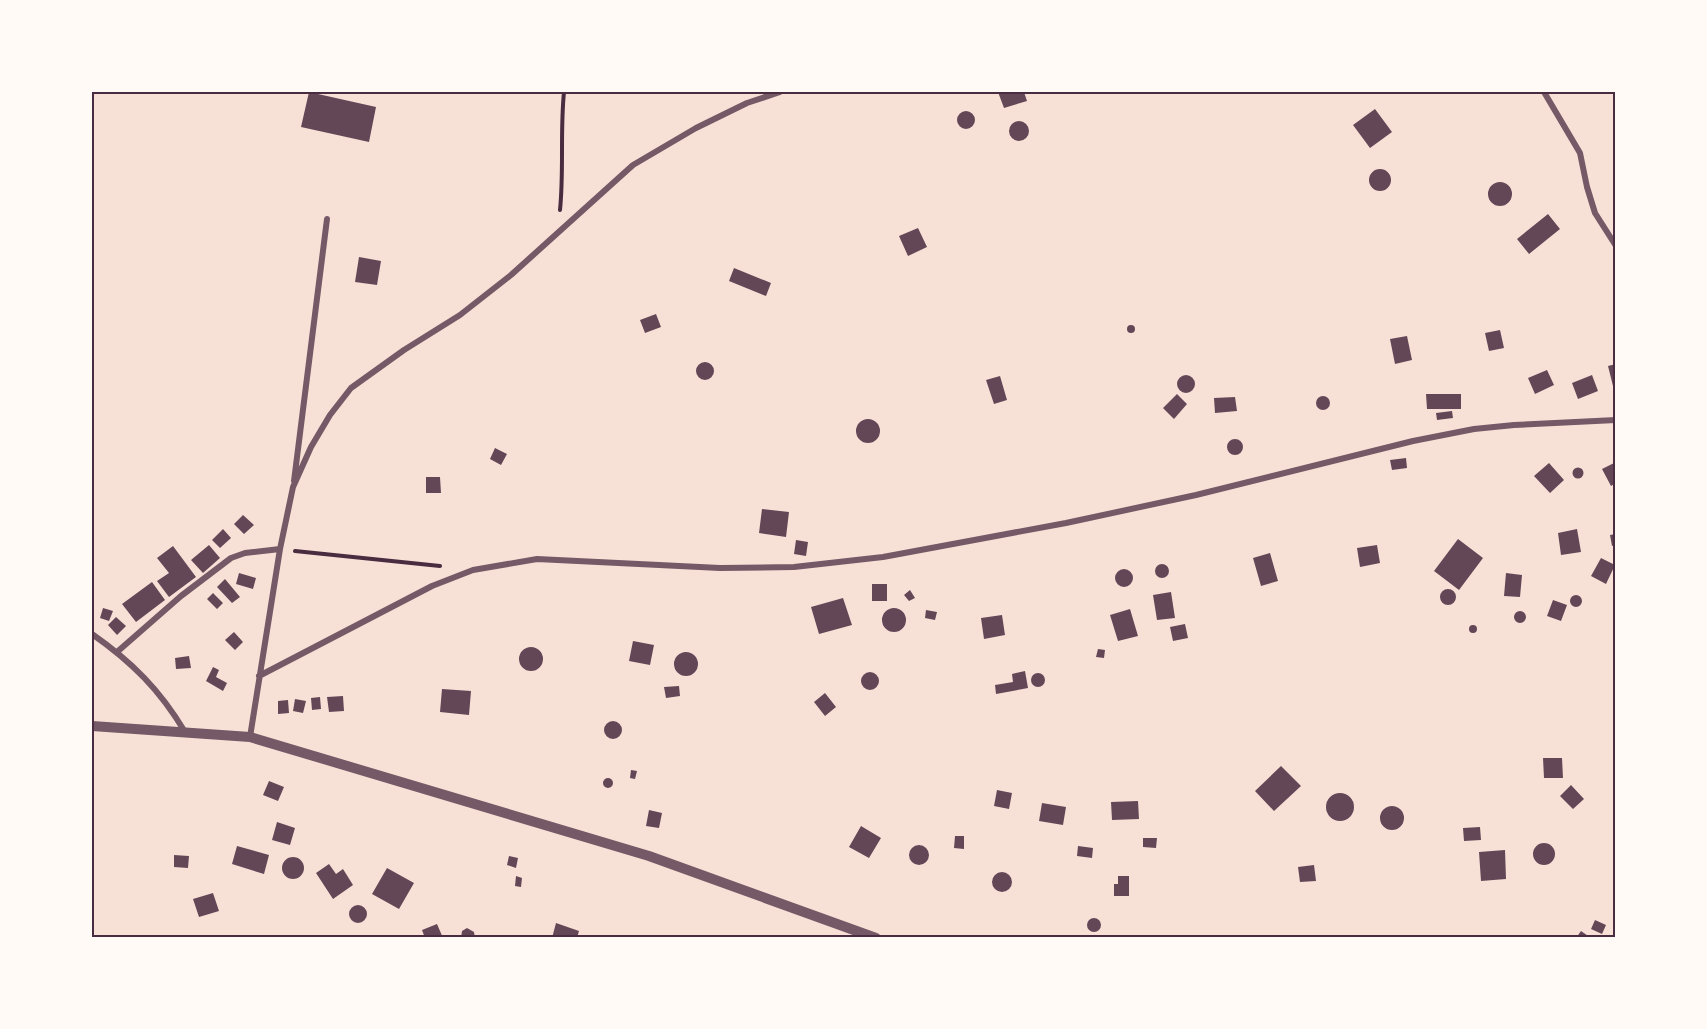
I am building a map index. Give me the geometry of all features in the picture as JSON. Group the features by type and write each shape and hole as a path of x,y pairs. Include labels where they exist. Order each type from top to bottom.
{"street":[{"path":"293,487 311,447 351,388 404,350 460,315 512,275 633,165 696,128 747,103 780,92"},
{"path":"1544,92 1580,153 1595,213 1616,246"},
{"path":"250,737 280,549 293,487 327,219"},
{"path":"260,676 432,586 473,570 537,559 720,568 794,567 883,557 1066,523 1196,495 1413,441 1474,429 1616,420"},
{"path":"117,652 181,596 231,558 244,553 280,549"},
{"path":"92,634 117,652 169,705 185,732"},
{"path":"92,726 250,737 649,856 876,938"}],"path":[{"path":"552,237 560,215 564,92"},
{"path":"280,549 473,570"}],"building":[{"path":"309,92 376,107 369,142 301,127"},
{"path":"998,92 1024,92 1027,101 1004,108"},
{"path":"1375,109 1392,132 1370,148 1353,125"},
{"path":"966,111 972,114 975,120 972,126 966,129 960,126 957,120 960,114"},
{"path":"1015,121 1023,121 1029,127 1029,135 1023,141 1015,141 1009,135 1009,127"},
{"path":"1380,169 1388,172 1391,180 1388,188 1380,191 1372,188 1369,180 1372,172"},
{"path":"1500,182 1509,185 1512,194 1509,203 1500,206 1491,203 1488,194 1491,185"},
{"path":"1548,214 1560,229 1529,254 1517,239"},
{"path":"918,228 927,247 908,256 899,236"},
{"path":"359,257 381,261 377,285 355,282"},
{"path":"734,268 771,283 766,296 729,281"},
{"path":"656,314 661,327 645,333 640,320"},
{"path":"1131,325 1135,329 1131,333 1127,329"},
{"path":"1500,330 1504,348 1489,351 1485,333"},
{"path":"1407,336 1412,360 1395,364 1390,339"},
{"path":"701,362 709,362 714,367 712,378 701,380 696,375 696,367"},
{"path":"1616,364 1616,394 1615,394 1608,366"},
{"path":"1547,370 1554,385 1535,394 1528,378"},
{"path":"1182,375 1190,375 1195,380 1193,391 1182,393 1177,388 1177,380"},
{"path":"1592,375 1598,391 1578,399 1572,383"},
{"path":"1000,376 1007,400 994,404 986,380"},
{"path":"1177,394 1187,404 1174,419 1163,408"},
{"path":"1426,394 1461,394 1461,409 1427,409"},
{"path":"1320,396 1326,396 1330,403 1326,410 1320,410 1316,406 1316,400"},
{"path":"1235,397 1237,411 1215,413 1214,398"},
{"path":"1452,411 1453,418 1437,420 1436,413"},
{"path":"868,419 877,422 880,431 877,440 868,443 859,440 856,431 859,422"},
{"path":"1235,439 1241,441 1243,447 1241,453 1235,455 1229,453 1227,447 1229,441"},
{"path":"495,448 507,454 501,465 490,459"},
{"path":"1406,458 1407,468 1392,470 1390,460"},
{"path":"1616,462 1616,483 1611,486 1602,469"},
{"path":"1549,463 1564,480 1550,493 1534,476"},
{"path":"1578,467 1584,473 1578,479 1572,473"},
{"path":"426,477 440,477 441,493 426,493"},
{"path":"762,509 789,512 786,537 759,533"},
{"path":"243,515 254,525 244,534 234,524"},
{"path":"223,529 231,538 220,548 212,540"},
{"path":"1577,529 1581,552 1561,555 1558,533"},
{"path":"1616,534 1616,545 1612,546 1610,535"},
{"path":"1458,539 1483,558 1459,590 1434,571"},
{"path":"796,540 808,542 806,556 794,554"},
{"path":"209,545 220,558 203,573 191,560"},
{"path":"1377,545 1380,563 1360,567 1357,548"},
{"path":"173,546 196,577 169,597 157,581 169,573 157,558"},
{"path":"1270,553 1278,581 1261,586 1253,558"},
{"path":"1601,558 1615,565 1606,584 1591,576"},
{"path":"1159,564 1165,564 1169,571 1165,578 1159,578 1155,574 1155,568"},
{"path":"1124,569 1130,572 1133,578 1130,584 1124,587 1118,584 1115,578 1118,572"},
{"path":"239,573 256,578 253,589 236,584"},
{"path":"1506,573 1522,575 1520,597 1504,596"},
{"path":"225,579 240,597 232,603 217,587"},
{"path":"152,582 165,600 136,622 122,604"},
{"path":"872,584 887,584 887,601 872,601"},
{"path":"1448,589 1454,591 1456,597 1454,603 1448,605 1442,603 1440,597 1442,591"},
{"path":"910,590 915,598 909,601 904,595"},
{"path":"1171,592 1175,618 1157,620 1153,595"},
{"path":"213,593 223,603 217,609 207,599"},
{"path":"1578,595 1581,596 1581,606 1574,607 1571,606 1570,599 1571,596"},
{"path":"843,598 852,625 819,634 811,607"},
{"path":"1553,600 1567,605 1561,621 1547,616"},
{"path":"103,608 113,611 109,621 100,618"},
{"path":"894,608 899,609 905,615 905,625 899,631 894,632 889,631 883,625 882,620 883,615 889,609"},
{"path":"1130,609 1138,636 1118,641 1110,615"},
{"path":"926,610 937,612 935,620 925,618"},
{"path":"1520,611 1526,617 1520,623 1514,617"},
{"path":"1002,615 1005,635 984,639 981,618"},
{"path":"116,617 126,626 117,635 108,625"},
{"path":"1185,624 1188,638 1173,641 1170,627"},
{"path":"1473,625 1477,629 1473,633 1469,629"},
{"path":"234,632 243,642 235,650 225,640"},
{"path":"633,641 654,645 650,665 629,661"},
{"path":"531,647 540,650 543,659 540,668 531,671 522,668 519,659 522,650"},
{"path":"1098,649 1105,650 1104,658 1096,657"},
{"path":"686,652 694,656 698,664 694,672 686,676 678,672 674,664 678,656"},
{"path":"189,656 191,668 176,669 175,658"},
{"path":"213,667 219,670 216,677 227,683 223,691 206,681"},
{"path":"1025,671 1028,688 996,694 995,685 1013,682 1012,674"},
{"path":"870,672 876,675 879,681 876,687 870,690 864,687 861,681 864,675"},
{"path":"1038,673 1043,675 1045,680 1043,685 1038,687 1033,685 1031,680 1033,675"},
{"path":"679,686 680,696 666,698 664,687"},
{"path":"442,689 471,691 469,715 440,712"},
{"path":"825,693 836,707 825,716 814,702"},
{"path":"343,696 344,711 329,712 327,697"},
{"path":"320,697 321,709 312,710 311,698"},
{"path":"295,699 306,701 303,713 293,711"},
{"path":"288,700 289,713 278,714 278,701"},
{"path":"609,721 617,721 622,726 620,737 609,739 604,734 604,726"},
{"path":"1543,758 1562,758 1563,778 1544,778"},
{"path":"1281,766 1301,786 1274,811 1255,791"},
{"path":"631,770 637,771 635,779 630,778"},
{"path":"608,778 612,779 612,787 608,788 604,787 603,783 604,779"},
{"path":"269,781 284,787 278,801 263,795"},
{"path":"1571,785 1584,799 1573,809 1560,796"},
{"path":"997,790 1012,793 1009,809 994,806"},
{"path":"1340,793 1350,797 1354,807 1350,817 1340,821 1330,817 1326,807 1330,797"},
{"path":"1138,801 1139,819 1112,820 1111,802"},
{"path":"1042,803 1066,807 1063,825 1039,821"},
{"path":"1392,806 1397,807 1403,813 1403,823 1397,829 1392,830 1387,829 1381,823 1380,818 1381,813 1387,807"},
{"path":"649,810 662,813 659,828 646,826"},
{"path":"277,822 295,828 290,845 272,840"},
{"path":"861,826 881,838 869,858 849,847"},
{"path":"1480,827 1481,840 1464,841 1463,828"},
{"path":"955,836 964,836 964,849 954,848"},
{"path":"1143,838 1157,838 1156,848 1143,847"},
{"path":"1544,843 1552,846 1555,854 1552,862 1544,865 1536,862 1533,854 1536,846"},
{"path":"919,845 926,848 929,855 926,862 919,865 912,862 909,855 912,848"},
{"path":"237,846 269,855 264,874 232,864"},
{"path":"1078,846 1093,848 1092,858 1077,856"},
{"path":"1505,850 1506,879 1481,881 1479,852"},
{"path":"174,855 189,856 188,868 174,867"},
{"path":"509,856 518,858 516,868 507,865"},
{"path":"293,857 301,860 304,868 301,876 293,879 285,876 282,868 285,860"},
{"path":"329,864 336,874 343,869 353,885 333,899 316,873"},
{"path":"1314,865 1316,881 1300,882 1298,867"},
{"path":"387,868 414,883 399,909 372,894"},
{"path":"1002,872 1009,875 1012,882 1009,889 1002,892 995,889 992,882 995,875"},
{"path":"516,876 522,878 521,887 515,886"},
{"path":"1118,876 1129,876 1129,896 1114,896 1114,884 1118,884"},
{"path":"213,893 219,911 199,917 193,899"},
{"path":"358,905 364,908 367,914 364,920 358,923 352,920 349,914 352,908"},
{"path":"1091,918 1097,918 1101,925 1097,932 1091,932 1087,928 1087,922"},
{"path":"1595,920 1606,925 1602,934 1591,929"},
{"path":"556,923 579,931 577,938 552,938"},
{"path":"437,924 443,938 425,938 422,930"},
{"path":"467,928 474,932 475,938 461,938 462,931"},
{"path":"1581,931 1591,938 1576,938"}]}
